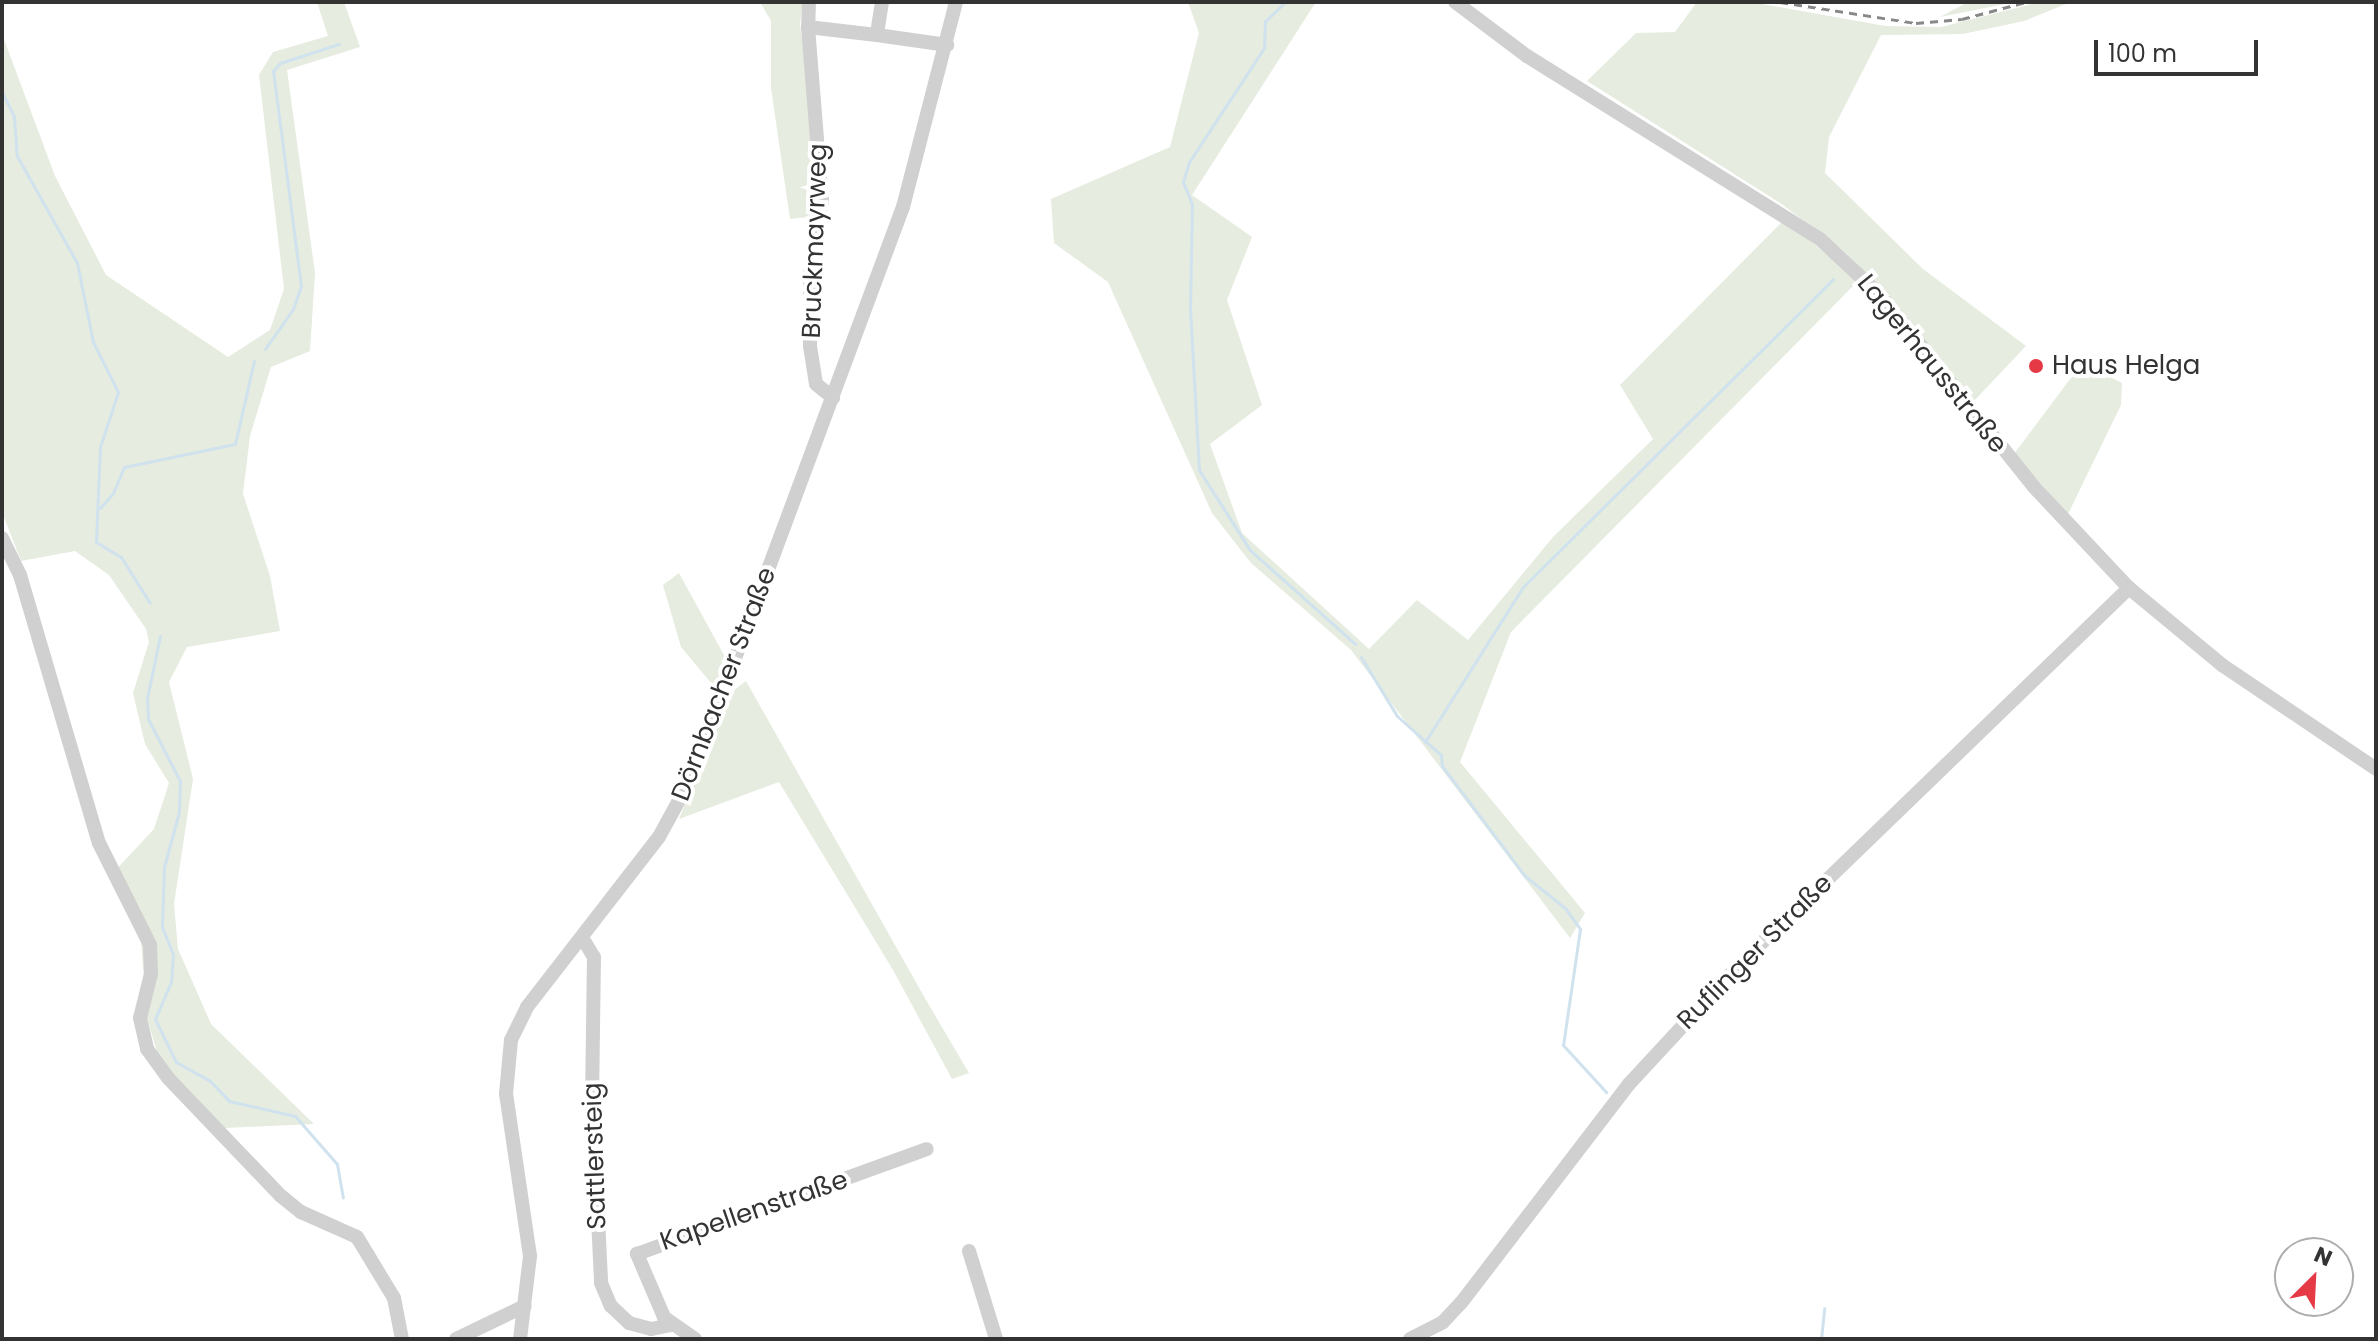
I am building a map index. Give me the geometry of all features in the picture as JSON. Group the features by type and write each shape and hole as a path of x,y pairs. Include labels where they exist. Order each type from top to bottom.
{"street":[{"name":"Bruckmayrweg","path":"809,2 808,27 822,200 810,274 810,346 816,384 833,398"},
{"path":"877,35 882,2"},
{"name":"Dörnbacher Straße","path":"520,1339 530,1256 508,1115 507,1055 527,1007 583,939 659,837 689,782 903,207 956,2"},
{"name":"Lagerhausstraße","path":"1455,2 1527,56 1761,198 1828,246 1881,296 2034,487 2129,588 2222,665 2376,769"},
{"path":"808,27 947,45"},
{"path":"2,538 20,575 99,843 150,945 151,974 140,1018 147,1049 169,1079 281,1196 301,1212 357,1237 394,1298 402,1339"},
{"name":"Ruflinger Straße","path":"1410,1339 1443,1322 1461,1303 1636,1077 1731,973 2129,588"},
{"name":"Sattlersteig","path":"583,939 594,957 592,1096 601,1283 611,1306 629,1323 651,1329 672,1325"},
{"name":"Kapellenstraße","path":"695,1339 672,1325 659,1308 637,1254 927,1149"},
{"path":"969,1251 996,1339"},
{"path":"456,1339 525,1306"}],"shaded area":[{"path":"317,2 344,2 360,47 287,70 315,273 310,351 271,367 250,436 243,494 270,576 280,631 187,647 169,682 193,779 174,904 178,949 211,1024 314,1124 225,1128 160,1062 147,1018 140,928 112,874 154,829 169,783 145,744 133,693 149,642 146,629 109,575 75,551 21,561 2,512 2,34 55,176 106,275 228,357 270,330 284,289 259,75 273,52 328,36"},
{"path":"760,2 803,2 800,24 816,143 816,216 790,219 771,88 771,21"},
{"path":"1188,2 1316,2 1192,195 1252,237 1227,300 1262,405 1210,444 1242,533 1369,649 1417,600 1468,640 1553,537 1653,439 1620,385 1785,219 1858,281 1511,632 1460,762 1585,913 1570,938 1351,650 1251,563 1212,513 1108,282 1054,243 1051,199 1170,147 1199,33"},
{"path":"1697,2 1751,2 1885,26 1941,27 2040,2 2071,2 2024,21 1963,34 1881,35 1829,137 1825,173 1923,269 2026,346 1973,402 1847,254 1783,205 1587,81 1636,33 1675,32"},
{"path":"1968,2 2015,2 1940,17"},
{"path":"2082,363 2122,383 2121,405 2068,514 2014,454"},
{"path":"679,573 725,657 716,689 681,647 663,585"},
{"path":"746,681 969,1073 952,1079 893,970 779,782 679,819 729,694"}],"waterway":[{"path":"1285,2 1265,21 1264,48 1189,162 1183,182 1192,204 1190,309 1199,470 1250,550 1355,644"},
{"path":"265,349 293,309 301,286 273,71 280,63 339,44"},
{"path":"2,92 14,117 17,156 77,263 93,342 118,392 100,447 96,542 121,557 150,603"},
{"path":"1425,742 1523,587 1833,279"},
{"path":"100,508 113,493 124,467 235,444 254,361"},
{"path":"160,636 147,698 148,719 180,781 179,812 164,867 162,927 173,954 171,982 155,1019 176,1062 210,1081 229,1101 295,1116 337,1164 343,1197"},
{"path":"1361,657 1397,716 1441,755 1442,766 1525,876 1565,908 1580,929 1563,1045 1606,1092"},
{"path":"1821,1339 1824,1308"}],"railway":[{"path":"1780,2 1916,23 1962,19 2026,2"}],"place":[{"name":"Haus Helga","path":"2036,366"}]}
